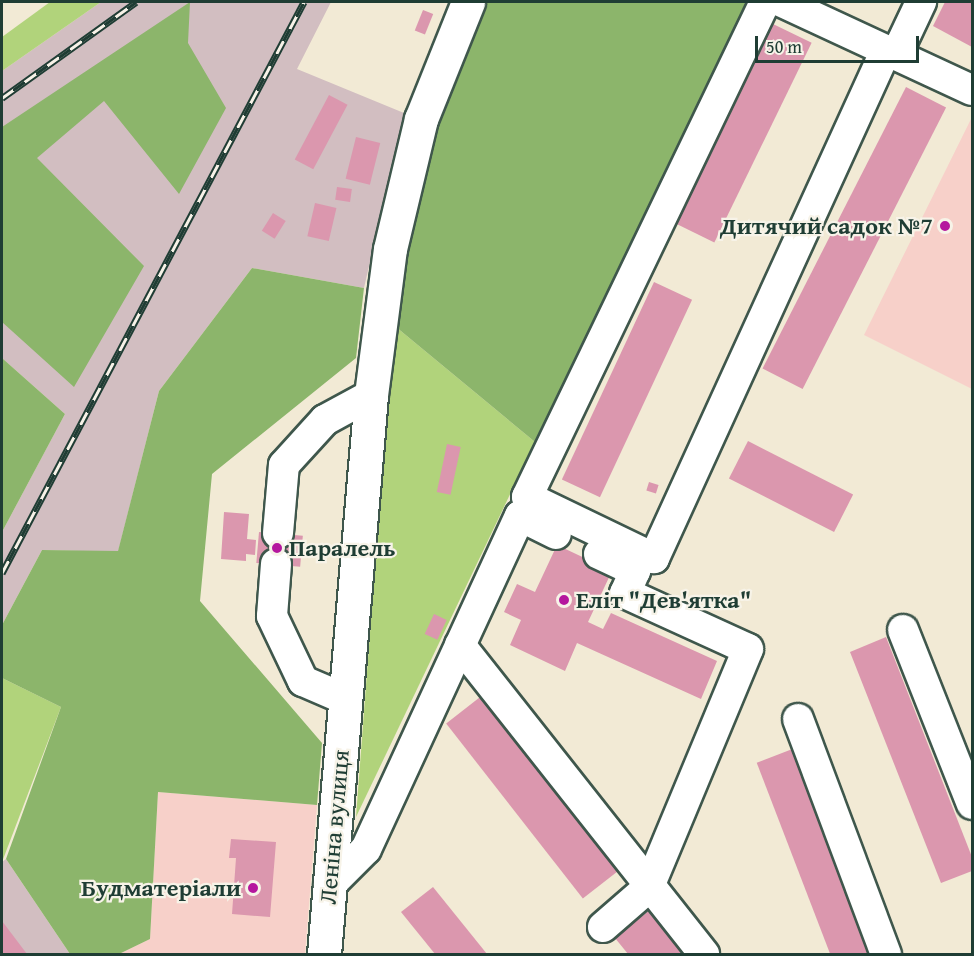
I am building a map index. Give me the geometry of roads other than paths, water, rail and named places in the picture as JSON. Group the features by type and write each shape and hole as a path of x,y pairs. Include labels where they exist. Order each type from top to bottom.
{"main road":[{"name":"Леніна вулиця","path":"324,954 370,396 390,249 419,130 468,2"}],"lane":[{"path":"765,2 528,497 654,558 891,53 921,2"},
{"path":"782,2 972,90"},
{"path":"278,533 284,465 326,420 370,396"},
{"path":"329,886 366,849 520,516 635,571 625,593 748,649 650,887 603,927"},
{"path":"276,564 272,616 303,681 345,699"},
{"path":"903,630 972,804"},
{"path":"460,645 704,954"},
{"path":"798,719 886,954"}],"railway":[{"path":"2,98 136,2"},
{"path":"2,573 304,2"}],"place":[{"name":"Дитячий садок №7","path":"945,226"},
{"name":"Паралель","path":"277,548"},
{"name":"Еліт \"Дев'ятка\"","path":"564,600"},
{"name":"Будматеріали","path":"253,888"}]}
